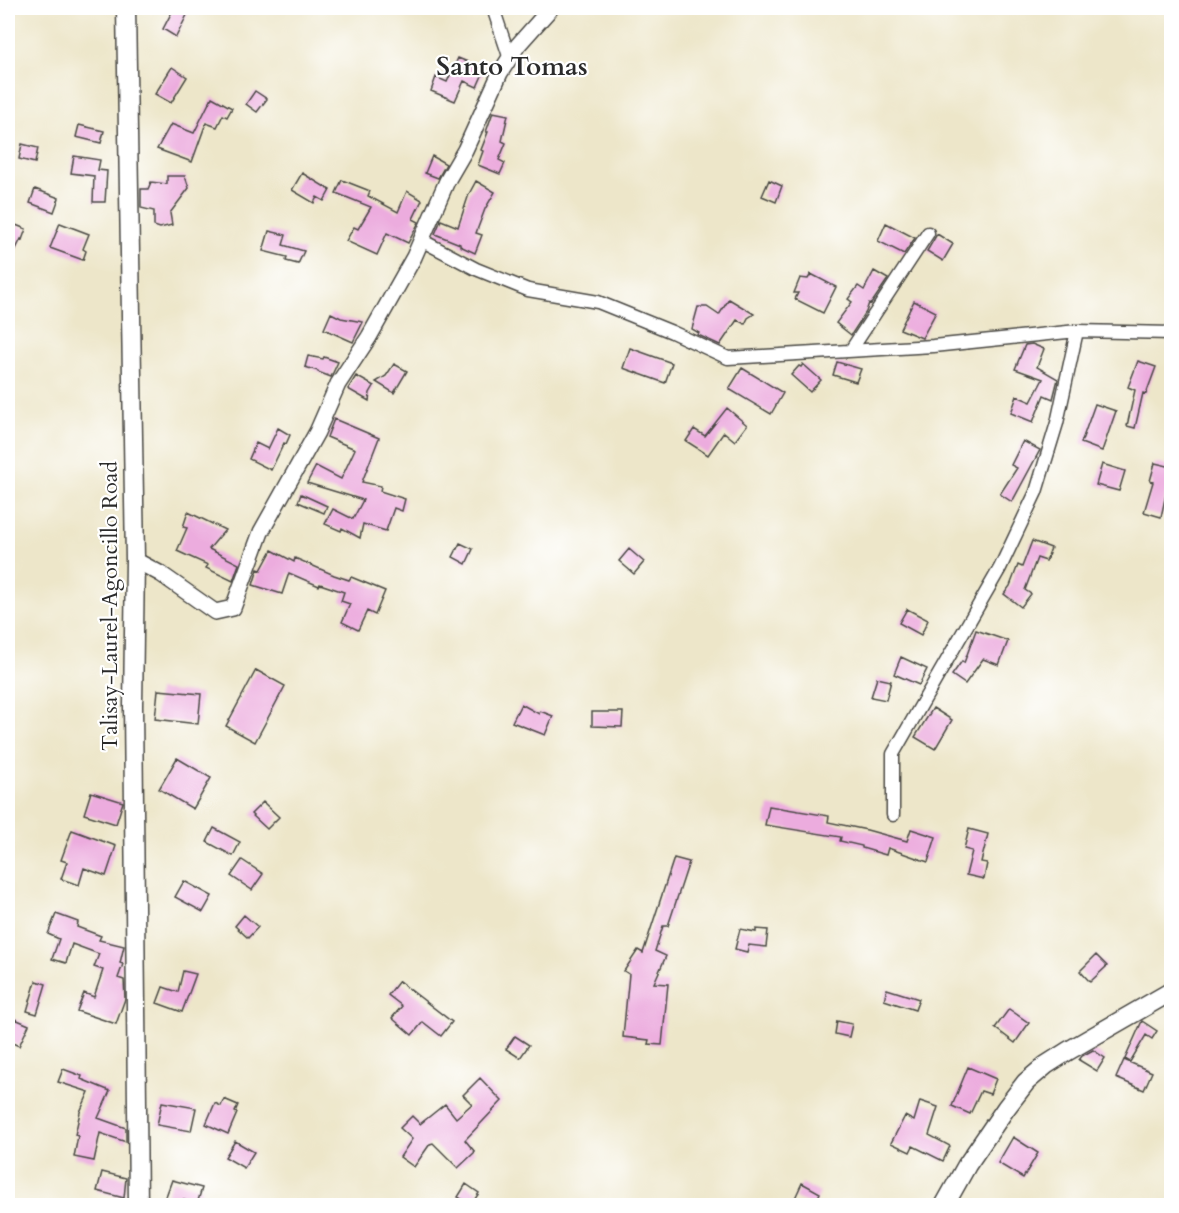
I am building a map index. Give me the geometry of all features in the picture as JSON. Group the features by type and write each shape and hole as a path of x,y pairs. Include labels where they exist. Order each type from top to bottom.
{"main road":[{"name":"Talisay-Laurel-Agoncillo Road","path":"126,8 135,560 133,706 138,1206"},
{"path":"944,1206 967,1165 1026,1082 1046,1065 1068,1051 1172,992"}],"street":[{"path":"493,8 509,56"},
{"path":"135,560 215,612 233,608 261,532 317,432 338,384 369,337 414,257 447,181 465,150 490,92 509,56 551,8"},
{"path":"851,350 928,233"},
{"path":"421,240 476,269 528,290 598,302 728,358 933,346 1077,331 1172,333"},
{"path":"893,816 893,753 1000,568 1036,492 1057,423 1077,331"}],"building":[{"path":"174,8 188,13 176,37 163,29"},
{"path":"458,58 485,69 477,87 464,81 455,101 431,91 436,77 447,82"},
{"path":"172,67 187,77 171,103 155,94"},
{"path":"255,91 267,99 257,112 246,104"},
{"path":"212,97 232,108 227,117 223,115 217,127 206,123 192,162 157,149 171,124 194,133"},
{"path":"493,112 508,115 502,141 506,143 499,160 505,163 500,174 478,165"},
{"path":"79,125 104,131 101,143 76,137"},
{"path":"22,144 38,148 35,163 19,159"},
{"path":"74,156 100,160 98,170 107,171 105,202 93,202 94,176 71,173"},
{"path":"432,156 446,164 438,178 425,173"},
{"path":"302,173 330,190 324,201 317,197 314,203 292,190"},
{"path":"167,176 185,176 189,188 170,213 172,225 160,228 154,226 154,211 141,208 141,189 148,189 151,182 167,184"},
{"path":"342,180 370,191 368,196 398,212 407,191 422,200 413,219 419,222 408,243 387,233 377,255 346,241 354,227 358,229 371,207 336,193"},
{"path":"769,180 782,186 776,202 762,196"},
{"path":"476,181 495,192 485,209 476,233 482,235 475,253 435,234 441,220 458,227"},
{"path":"35,189 59,198 54,212 30,203"},
{"path":"8,222 26,229 8,265"},
{"path":"60,223 89,234 83,249 86,251 83,260 50,248"},
{"path":"886,223 915,238 904,254 878,241"},
{"path":"269,231 286,235 283,245 304,251 298,264 286,261 287,257 263,251"},
{"path":"937,234 953,244 943,261 927,251"},
{"path":"874,271 888,279 871,304 869,303 851,335 836,323 852,302 848,299 858,286 864,290"},
{"path":"811,274 836,287 823,313 795,299 798,293 794,293 800,278 808,279"},
{"path":"729,299 754,314 745,324 737,320 720,345 698,335 699,333 692,329 698,307 707,307 719,315"},
{"path":"914,301 936,312 922,338 900,329"},
{"path":"331,313 341,318 363,322 353,342 324,329"},
{"path":"1032,344 1044,349 1037,367 1058,379 1053,399 1044,395 1033,422 1011,413 1017,396 1031,402 1043,379 1015,369 1025,345"},
{"path":"630,348 672,363 665,383 623,368"},
{"path":"308,356 323,359 324,357 338,362 331,377 305,367"},
{"path":"1138,361 1156,367 1146,394 1143,393 1135,428 1127,426 1135,390 1128,387"},
{"path":"837,362 861,369 856,382 833,375"},
{"path":"394,364 407,371 394,393 376,382 386,376"},
{"path":"803,364 821,380 810,392 791,375"},
{"path":"742,368 783,393 771,414 729,389"},
{"path":"356,376 374,386 369,401 348,389"},
{"path":"1095,404 1116,411 1102,451 1081,443"},
{"path":"727,408 747,425 735,441 724,432 708,455 686,441 694,429 705,436"},
{"path":"334,419 379,438 362,482 381,486 380,491 405,499 402,511 394,508 386,531 363,524 360,538 342,528 341,531 325,524 333,509 353,519 363,500 307,483 316,466 341,479 355,449 327,437"},
{"path":"278,428 290,435 271,470 249,459 256,443 268,449"},
{"path":"1023,441 1040,450 1012,502 1000,494 1017,468 1011,465"},
{"path":"1155,463 1172,467 1161,517 1144,512 1153,482 1150,481"},
{"path":"1102,464 1125,471 1119,491 1096,485"},
{"path":"301,494 327,506 324,513 298,502"},
{"path":"188,512 225,530 209,549 239,564 233,581 206,568 208,565 177,551 187,528 183,527"},
{"path":"1032,541 1051,548 1046,561 1037,558 1025,590 1031,594 1021,607 1004,594 1010,586 1018,565 1022,567"},
{"path":"460,543 473,549 466,564 453,557"},
{"path":"629,549 644,562 634,574 619,561"},
{"path":"272,550 294,562 295,558 334,575 349,580 351,577 385,591 375,615 367,611 358,630 342,622 350,604 341,601 344,592 320,584 319,586 289,573 282,594 253,585 258,569 261,570"},
{"path":"907,609 928,620 921,635 899,623"},
{"path":"976,630 1008,641 999,665 983,659 965,684 952,675 962,661 964,663"},
{"path":"901,657 927,669 919,685 894,674"},
{"path":"256,670 285,686 255,742 226,726"},
{"path":"877,678 891,681 886,700 871,697"},
{"path":"158,690 201,694 198,724 155,719"},
{"path":"521,704 539,714 540,711 553,716 545,735 512,722"},
{"path":"933,708 952,720 935,749 915,737"},
{"path":"592,712 623,712 622,727 592,726"},
{"path":"177,758 211,778 193,809 159,789"},
{"path":"91,792 123,802 116,824 84,814"},
{"path":"263,802 279,817 267,829 251,814"},
{"path":"769,806 829,816 828,822 907,841 911,829 936,837 928,862 888,848 886,855 840,841 841,837 765,825"},
{"path":"214,828 240,842 233,856 207,842"},
{"path":"969,829 988,834 981,862 987,863 984,879 966,875 972,851 964,849"},
{"path":"72,830 116,846 106,876 84,868 79,885 61,879 67,862 61,860"},
{"path":"674,858 689,862 668,926 663,926 655,951 666,956 654,983 668,984 662,1045 648,1044 649,1040 623,1037 629,974 624,971 638,950 643,953"},
{"path":"242,860 263,874 252,890 231,876"},
{"path":"184,881 212,896 203,912 175,897"},
{"path":"56,914 78,922 77,927 101,936 99,940 124,946 120,963 123,964 118,978 124,980 125,999 116,1024 77,1011 84,993 94,997 103,970 94,967 99,954 72,944 66,963 52,959 59,939 48,934"},
{"path":"244,915 258,927 248,938 235,926"},
{"path":"740,929 756,932 756,929 768,930 766,947 749,945 747,952 735,949"},
{"path":"1096,955 1107,966 1090,982 1080,971"},
{"path":"183,971 196,974 182,1012 157,1003 163,987 178,992"},
{"path":"36,981 46,984 37,1014 27,1011"},
{"path":"399,981 452,1022 441,1036 423,1022 412,1035 392,1018 402,1006 388,995"},
{"path":"887,989 919,999 915,1010 884,1000"},
{"path":"1009,1009 1029,1023 1015,1043 995,1028"},
{"path":"15,1019 29,1025 19,1046 8,1041"},
{"path":"837,1021 852,1024 849,1037 835,1034"},
{"path":"1142,1021 1157,1031 1152,1039 1146,1035 1130,1062 1125,1059"},
{"path":"515,1036 529,1045 520,1058 506,1049"},
{"path":"1093,1050 1105,1058 1097,1071 1079,1060"},
{"path":"1124,1060 1152,1072 1144,1090 1116,1078"},
{"path":"968,1067 996,1079 990,1094 981,1091 970,1114 952,1106"},
{"path":"63,1069 110,1091 98,1118 126,1128 126,1142 100,1133 94,1161 74,1157 78,1136 75,1135 80,1112 89,1092 58,1082"},
{"path":"480,1078 502,1101 465,1140 475,1152 458,1168 433,1143 414,1167 400,1157 412,1139 400,1128 412,1116 420,1124 445,1104 456,1118 472,1104 463,1095"},
{"path":"224,1099 238,1105 228,1134 206,1124 215,1103 221,1106"},
{"path":"920,1101 938,1107 929,1135 950,1146 943,1161 913,1146 910,1152 891,1143 905,1116 914,1121"},
{"path":"162,1102 196,1108 191,1131 157,1125"},
{"path":"1013,1137 1038,1153 1023,1178 998,1163"},
{"path":"235,1141 254,1152 244,1168 225,1157"},
{"path":"102,1172 126,1178 124,1198 97,1191"},
{"path":"172,1180 202,1188 197,1204 183,1200 181,1205 165,1199"},
{"path":"802,1183 820,1193 814,1206 795,1198"},
{"path":"466,1184 479,1193 471,1205 458,1197"}],"district":[{"name":"Santo Tomas","path":"512,66"}]}
